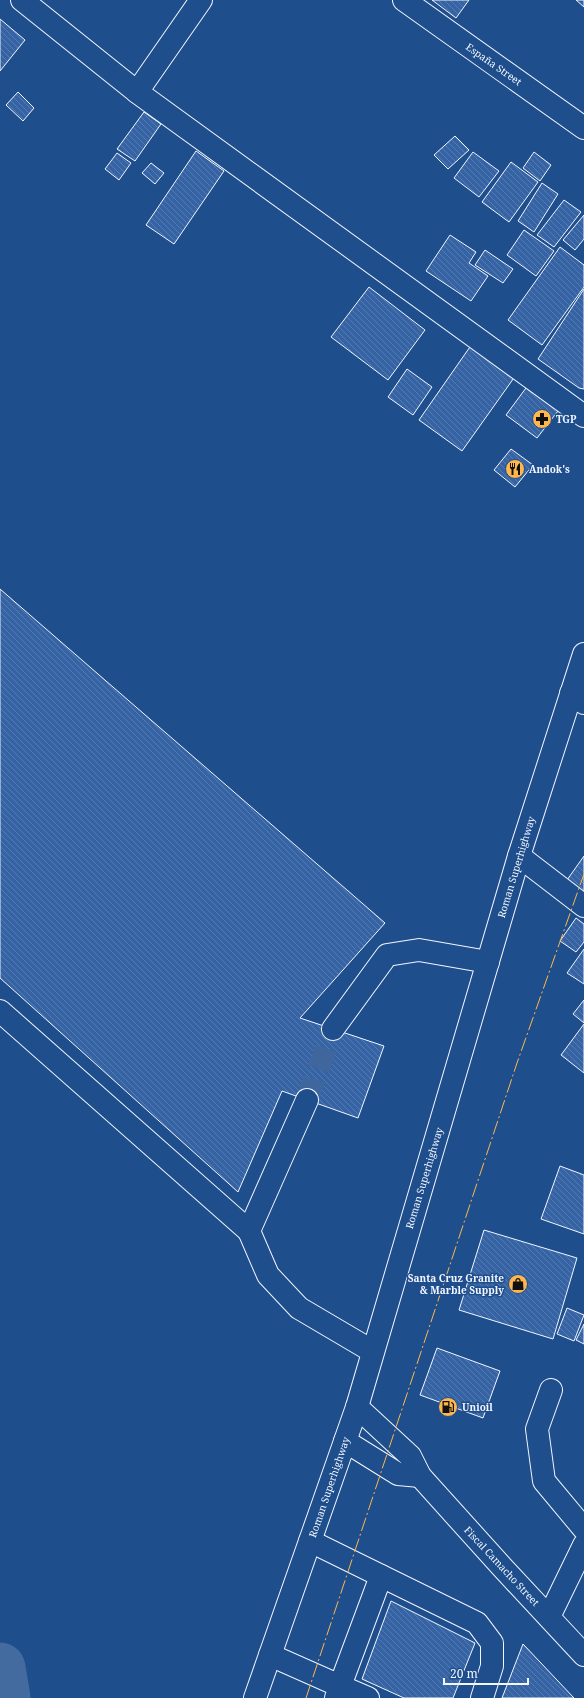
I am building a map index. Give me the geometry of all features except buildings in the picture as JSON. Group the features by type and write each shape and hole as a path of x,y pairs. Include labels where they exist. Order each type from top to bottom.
{"street":[{"path":"22,0 137,92 584,416"},
{"path":"137,92 201,0"},
{"name":"España Street","path":"404,0 584,128"},
{"name":"Roman Superhighway","path":"255,1698 357,1407 372,1351 519,856 577,698 584,654"},
{"path":"519,856 584,906"},
{"path":"333,1029 387,955 419,950 488,962"},
{"path":"0,1012 249,1231 268,1275 299,1308 372,1351"},
{"path":"249,1231 308,1100"},
{"path":"551,1390 537,1429 544,1481 584,1529"},
{"name":"Fiscal Camacho Street","path":"357,1407 410,1456 420,1476 584,1655"},
{"path":"345,1441 398,1474 420,1476"},
{"path":"310,1541 477,1623 492,1643 492,1666 482,1698"},
{"path":"549,1616 584,1545"},
{"path":"338,1692 380,1576"},
{"path":"270,1655 338,1692 368,1698"}],"waterway":[{"path":"0,1668 5,1698"}],"tunnel":[{"path":"307,1100 333,1029"}],"power":[{"path":"306,1698 517,1063 584,874"}],"place":[{"name":"TGP","path":"542,419"},
{"name":"Andok's","path":"515,469"},
{"name":"Santa Cruz Granite & Marble Supply","path":"518,1284"},
{"name":"Unioil","path":"448,1407"}]}
